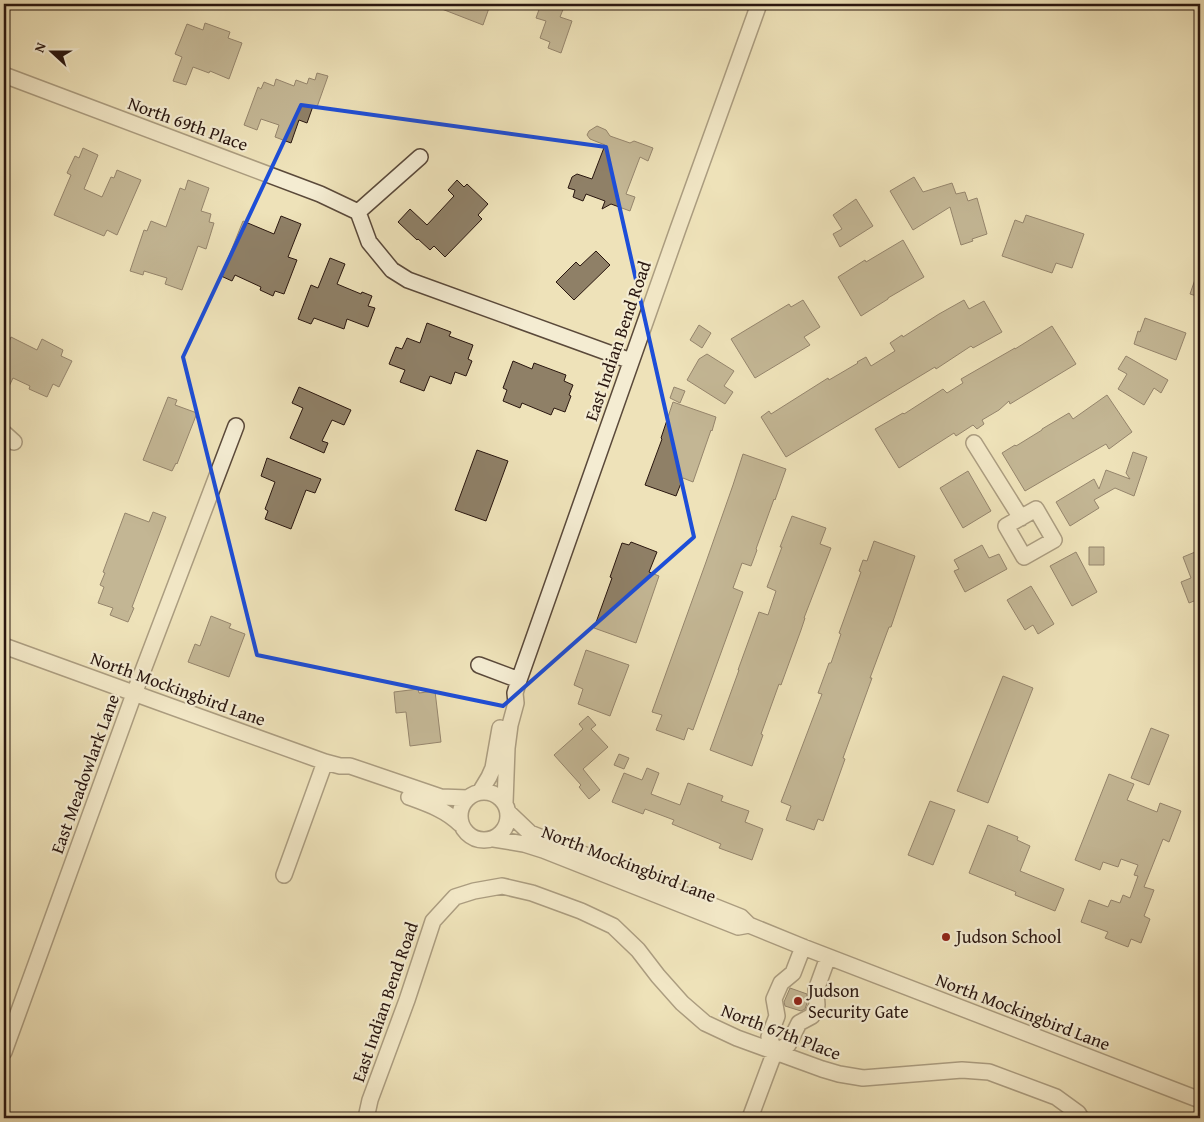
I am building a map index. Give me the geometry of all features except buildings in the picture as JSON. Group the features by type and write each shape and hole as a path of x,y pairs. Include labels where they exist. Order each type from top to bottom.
{"street":[{"name":"East Indian Bend Road","path":"474,795 489,777 493,768 502,721 517,686 759,4"},
{"name":"North 69th Place","path":"4,75 320,194 358,212"},
{"path":"420,157 358,212 369,242 392,270 408,280 631,361"},
{"name":"East Meadowlark Lane","path":"4,1052 134,694 236,426"},
{"path":"974,443 1022,518"},
{"name":"North Mockingbird Lane","path":"4,646 332,764 347,773 442,810 452,816 467,834 480,841 494,839 524,844 738,927 749,924"},
{"path":"479,665 517,686"},
{"name":"East Indian Bend Road","path":"507,808 507,748 510,725 516,703 517,686"},
{"path":"284,876 332,764"},
{"name":"North Mockingbird Lane","path":"332,764 350,766 445,798 493,794 501,798 507,808 530,832 741,917 749,924 803,947 1200,1100"},
{"path":"460,824 461,809 464,802 474,795"},
{"path":"494,839 504,831 508,820 507,808"},
{"name":"North 67th Place","path":"474,891 502,886 532,893 581,911 613,926 638,950 682,1003 705,1023 737,1038 839,1074 863,1078 962,1070 989,1072 1056,1097 1078,1113 1081,1118"},
{"name":"East Indian Bend Road","path":"366,1118 370,1100 407,1000 433,921 455,898 474,891"},
{"path":"750,1118 775,1051 769,1037 777,1016 774,998 781,983 793,973 803,947"},
{"path":"777,1016 787,1022 799,1023 812,1016 817,1005 816,990 828,957"},
{"path":"775,1051 788,1045 799,1023"}],"highlighted area":[{"path":"301,105 606,147 694,537 503,706 257,655 183,357"}],"place":[{"name":"Judson School","path":"946,937"},
{"name":"Judson Security Gate","path":"798,1001"}]}
